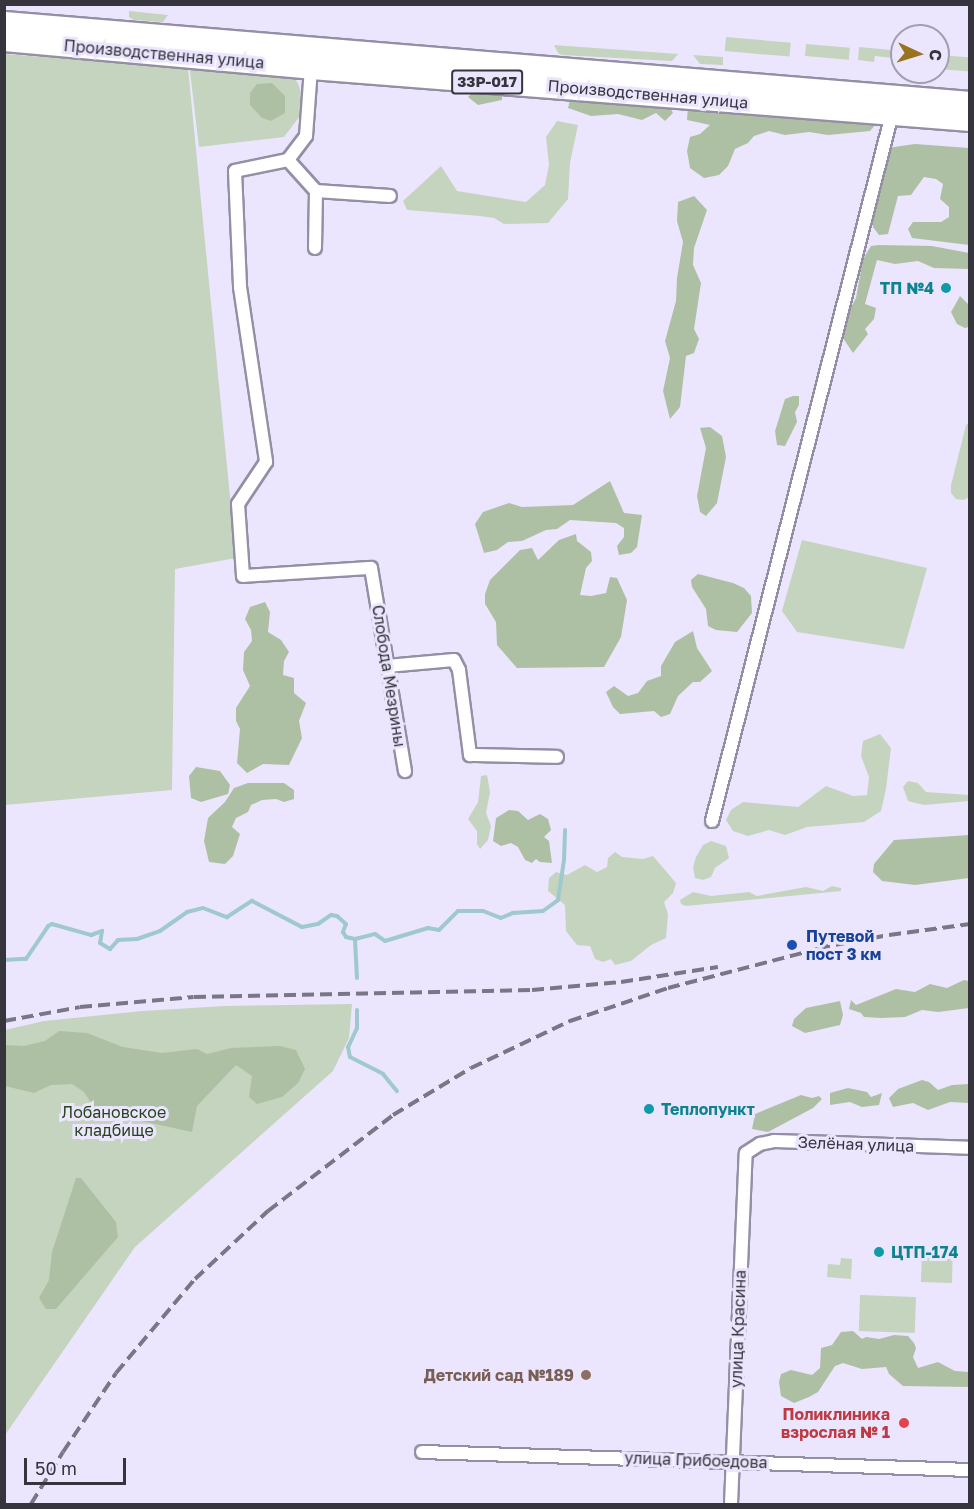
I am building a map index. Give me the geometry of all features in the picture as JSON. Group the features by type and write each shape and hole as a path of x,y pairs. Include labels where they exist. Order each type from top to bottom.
{"highway":[{"name":"Производственная улица","path":"4,22 969,102"},
{"name":"Производственная улица","path":"4,40 311,68 969,120"}],"street":[{"path":"311,68 306,136 288,160 316,191 315,248"},
{"path":"712,821 892,114"},
{"name":"Слобода Мезрины","path":"288,160 235,171 240,287 266,462 238,504 243,576 371,567 405,771"},
{"path":"316,191 390,196"},
{"path":"387,666 454,660 459,670 470,755 556,757"},
{"name":"Зелёная улица","path":"746,1153 760,1144 774,1142 969,1148"},
{"name":"улица Красина","path":"731,1504 746,1153"},
{"name":"улица Грибоедова","path":"422,1452 969,1470"}],"green space":[{"path":"129,11 168,15 163,22 134,20 129,17"},
{"path":"726,37 791,43 790,57 725,51"},
{"path":"806,44 850,48 849,60 805,56"},
{"path":"554,45 678,54 672,61 562,55 558,53"},
{"path":"859,47 890,50 890,58 875,56 874,62 858,60"},
{"path":"5,54 188,68 236,558 175,569 172,790 5,805"},
{"path":"693,55 723,57 723,65 700,64"},
{"path":"950,56 969,57 968,71 950,70"},
{"path":"189,63 289,72 298,83 303,99 300,116 284,137 199,147"},
{"path":"272,83 285,96 285,113 271,121 262,118 250,105 250,93 257,84"},
{"path":"475,90 502,94 502,100 478,105 468,97"},
{"path":"591,97 667,102 673,113 665,121 656,113 642,120 618,114 591,116 568,108 570,100"},
{"path":"688,105 832,115 842,122 875,125 870,131 828,135 809,132 785,135 769,131 754,136 748,143 735,149 728,166 719,175 704,178 690,168 687,151 690,137 700,134 710,125 687,120"},
{"path":"557,121 578,125 570,163 568,199 548,223 504,224 494,218 407,210 403,201 441,166 457,191 526,202 545,185 549,165 546,137"},
{"path":"915,144 969,148 969,245 912,238 908,229 913,222 941,222 949,217 949,207 940,199 943,184 936,179 924,177 911,195 898,196 888,234 879,235 873,227 873,215 887,148"},
{"path":"694,196 707,210 694,248 693,265 701,283 694,329 699,339 694,353 686,356 680,407 670,419 663,391 670,358 665,341 676,301 683,242 677,221 678,202"},
{"path":"871,246 932,246 969,253 969,269 934,268 918,261 895,264 877,260 865,304 876,308 874,319 865,329 868,334 853,353 841,335 841,326 856,298 863,259"},
{"path":"960,296 969,305 969,327 965,328 957,324 951,312"},
{"path":"799,396 799,405 795,412 797,422 785,446 777,445 775,431 785,399"},
{"path":"969,423 969,497 964,500 956,499 951,493 951,485 966,425"},
{"path":"710,427 722,436 726,457 717,503 706,516 700,512 697,496 706,448 700,428"},
{"path":"610,481 624,513 642,515 637,547 631,553 619,555 617,546 624,537 624,528 616,523 570,520 557,529 546,530 522,541 508,542 497,550 484,553 475,524 483,512 509,503 522,507 573,505"},
{"path":"576,534 577,541 591,552 592,561 586,568 580,595 591,596 606,593 610,577 617,578 627,600 621,637 604,667 517,668 497,645 496,622 485,604 485,594 490,580 520,550 532,548 538,560 559,540"},
{"path":"802,540 927,568 904,649 797,632 782,611"},
{"path":"698,574 733,583 744,588 751,596 752,613 737,632 716,630 708,626 706,609 692,587 691,580"},
{"path":"265,602 270,612 268,632 281,640 289,652 284,661 283,675 294,678 294,693 306,703 299,721 302,738 289,765 263,764 247,773 237,763 240,729 236,721 236,708 250,686 243,670 244,652 252,641 251,630 245,619 250,607"},
{"path":"693,631 697,648 712,671 700,682 693,682 678,696 670,714 661,717 654,711 620,714 613,707 606,692 614,686 628,696 638,693 647,681 661,676 661,666 675,642"},
{"path":"880,734 891,748 886,789 881,811 864,822 807,827 785,835 769,830 748,836 733,831 726,820 731,810 743,802 798,807 826,786 853,796 867,795 869,777 861,756 863,741"},
{"path":"196,767 220,771 230,785 228,794 201,802 191,798 189,776"},
{"path":"487,775 490,792 486,813 491,826 488,840 480,849 477,844 477,831 468,819 478,802 481,776"},
{"path":"908,781 918,783 926,792 969,795 969,801 924,805 908,801 903,787"},
{"path":"248,783 284,783 294,790 294,799 284,802 276,799 262,800 251,805 248,812 236,818 232,827 240,834 233,856 225,864 209,862 204,841 208,818 225,802 234,788"},
{"path":"509,810 518,811 528,820 540,814 548,819 551,830 544,837 549,841 552,863 540,862 536,859 532,863 525,860 518,847 511,843 501,846 493,841 496,818"},
{"path":"969,835 969,878 915,885 882,881 873,872 874,864 894,840"},
{"path":"711,841 726,846 729,858 715,868 711,877 703,880 695,878 693,867 696,857 703,845"},
{"path":"615,852 622,857 643,859 653,856 676,883 673,893 664,902 668,914 666,938 651,945 631,961 615,965 611,959 603,962 595,959 590,946 577,945 566,931 565,905 548,891 549,878 556,872 567,875 585,865 597,872 607,867 608,858"},
{"path":"832,886 841,888 841,891 686,906 681,904 680,900 693,892 711,896 749,892 757,896 806,887 823,891"},
{"path":"964,980 969,981 969,1008 938,1012 922,1010 905,1017 881,1018 864,1017 861,1013 849,1009 851,1000 856,1005 896,989 915,992 930,984 947,988"},
{"path":"840,1001 843,1015 840,1025 805,1033 792,1026 794,1019 806,1008"},
{"name":"Лобановское кладбище","path":"352,1004 349,1038 333,1071 135,1247 5,1435 5,1030 44,1021 142,1011 225,1006"},
{"path":"59,1031 87,1033 123,1047 162,1053 197,1049 207,1054 231,1048 280,1046 296,1050 305,1069 298,1083 282,1097 257,1104 249,1097 252,1076 236,1065 197,1106 192,1132 96,1111 84,1092 72,1084 51,1085 34,1093 5,1086 5,1045 24,1046 45,1041"},
{"path":"922,1080 929,1082 938,1090 952,1085 969,1084 969,1103 950,1102 928,1110 913,1103 893,1107 889,1098 898,1089"},
{"path":"848,1088 867,1092 871,1097 882,1093 879,1105 862,1107 850,1102 830,1105 830,1093"},
{"path":"801,1095 812,1098 819,1096 822,1099 813,1108 768,1132 752,1129 755,1114"},
{"path":"76,1178 81,1178 116,1222 118,1237 56,1309 46,1309 39,1298 49,1280 52,1252"},
{"path":"922,1250 953,1251 952,1283 921,1282"},
{"path":"841,1258 852,1259 851,1279 827,1277 828,1264 840,1265"},
{"path":"860,1295 916,1297 915,1333 859,1331"},
{"path":"853,1331 862,1339 866,1337 879,1339 894,1335 908,1336 916,1348 913,1357 918,1368 938,1362 955,1371 969,1372 969,1387 903,1386 889,1374 886,1367 862,1369 843,1363 835,1366 818,1392 809,1397 794,1403 781,1396 779,1382 781,1374 791,1370 812,1375 820,1368 821,1348 832,1345 841,1332"}],"waterway":[{"path":"4,960 26,959 48,926 52,924 91,935 102,931 100,943 110,949 118,940 137,939 160,931 187,912 203,908 227,917 252,901 302,927 318,924 331,915 337,916 346,924 343,932 346,937 355,939 375,934 385,941 428,928 439,930 458,911 483,911 501,918 513,913 543,911 558,900 564,860 565,830"},
{"path":"355,940 357,978"},
{"path":"357,1010 357,1028 348,1047 350,1057 383,1074 397,1091"}],"railway":[{"path":"818,948 970,924"},
{"path":"31,1504 116,1373 195,1279 268,1211 393,1115 471,1068 570,1021 668,988 825,947"},
{"path":"4,1021 80,1007 194,997 532,990 621,982 718,967"}],"place":[{"name":"ТП №4","path":"946,288"},
{"name":"Путевой пост 3 км","path":"792,945"},
{"name":"Теплопункт","path":"649,1109"},
{"name":"ЦТП-174","path":"879,1252"},
{"name":"Детский сад №189","path":"586,1375"},
{"name":"Поликлиника взрослая № 1","path":"904,1423"}]}
